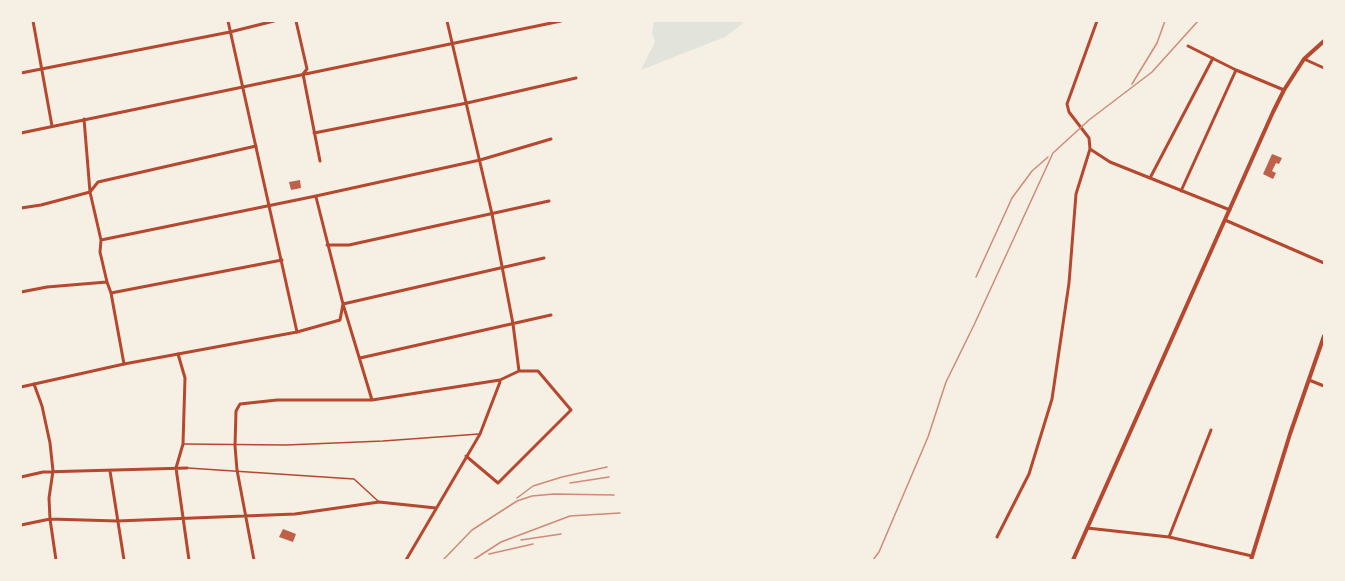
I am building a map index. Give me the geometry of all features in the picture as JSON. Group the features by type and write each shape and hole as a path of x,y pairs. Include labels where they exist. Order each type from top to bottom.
{"main road":[{"path":"1073,560 1284,90 1304,59 1324,41"},
{"path":"1252,558 1324,336"}],"street":[{"path":"33,21 52,126"},
{"path":"228,21 297,332"},
{"path":"21,73 230,32 273,21"},
{"path":"296,21 307,69 303,74 320,162"},
{"path":"447,21 492,213 513,324 519,371"},
{"path":"21,133 561,21"},
{"path":"997,537 1029,474 1052,399 1069,283 1076,194 1090,148 1089,138 1069,112 1067,104 1097,21"},
{"path":"1188,46 1236,70 1284,90"},
{"path":"1150,178 1213,58"},
{"path":"1304,59 1324,68"},
{"path":"1181,192 1236,70"},
{"path":"314,133 467,104 576,78"},
{"path":"84,119 90,192 101,240 100,252 111,293 124,364"},
{"path":"101,240 480,160 550,139"},
{"path":"21,208 90,192 98,182 256,146"},
{"path":"1090,148 1110,162 1230,210"},
{"path":"316,196 343,304 372,400"},
{"path":"327,245 349,245 549,201"},
{"path":"1225,220 1324,263"},
{"path":"343,304 544,258"},
{"path":"111,293 282,260"},
{"path":"21,292 47,287 107,282"},
{"path":"21,387 124,364 297,332 340,320 343,304"},
{"path":"360,359 552,315"},
{"path":"178,354 185,378 183,444 176,468 189,560"},
{"path":"254,560 237,470 236,411 240,404 277,400 372,400 500,381 519,371 538,371 571,410 498,483 466,456"},
{"path":"1308,380 1324,386"},
{"path":"406,560 480,434 500,381"},
{"path":"34,384 42,406 53,471 50,519 56,560"},
{"path":"1169,537 1211,430"},
{"path":"21,477 53,471 187,468"},
{"path":"110,471 124,560"},
{"path":"21,525 50,519 117,521 296,514 379,502 436,507"},
{"path":"1087,528 1169,537 1252,558"}],"lane":[{"path":"183,444 235,446 383,441 480,434"},
{"path":"187,468 354,479 379,502"}],"shaded area":[{"path":"654,21 746,21 725,37 641,70 655,42 652,33"}],"building":[{"path":"1272,154 1282,158 1272,171 1276,173 1273,179 1263,174"},
{"path":"300,180 301,188 291,190 289,182"},
{"path":"283,529 296,534 293,542 279,537"}],"railway":[{"path":"1132,84 1157,43 1165,21"},
{"path":"873,560 879,552 928,437 946,382 1053,153 1089,120 1152,72 1198,21"},
{"path":"976,277 1012,198 1032,171 1048,157"},
{"path":"517,498 533,486 607,467"},
{"path":"570,483 609,477"},
{"path":"443,560 472,530 517,501 532,496 554,494 614,495"},
{"path":"473,560 501,542 570,516 620,513"},
{"path":"521,540 561,534"},
{"path":"489,554 533,544"}]}
